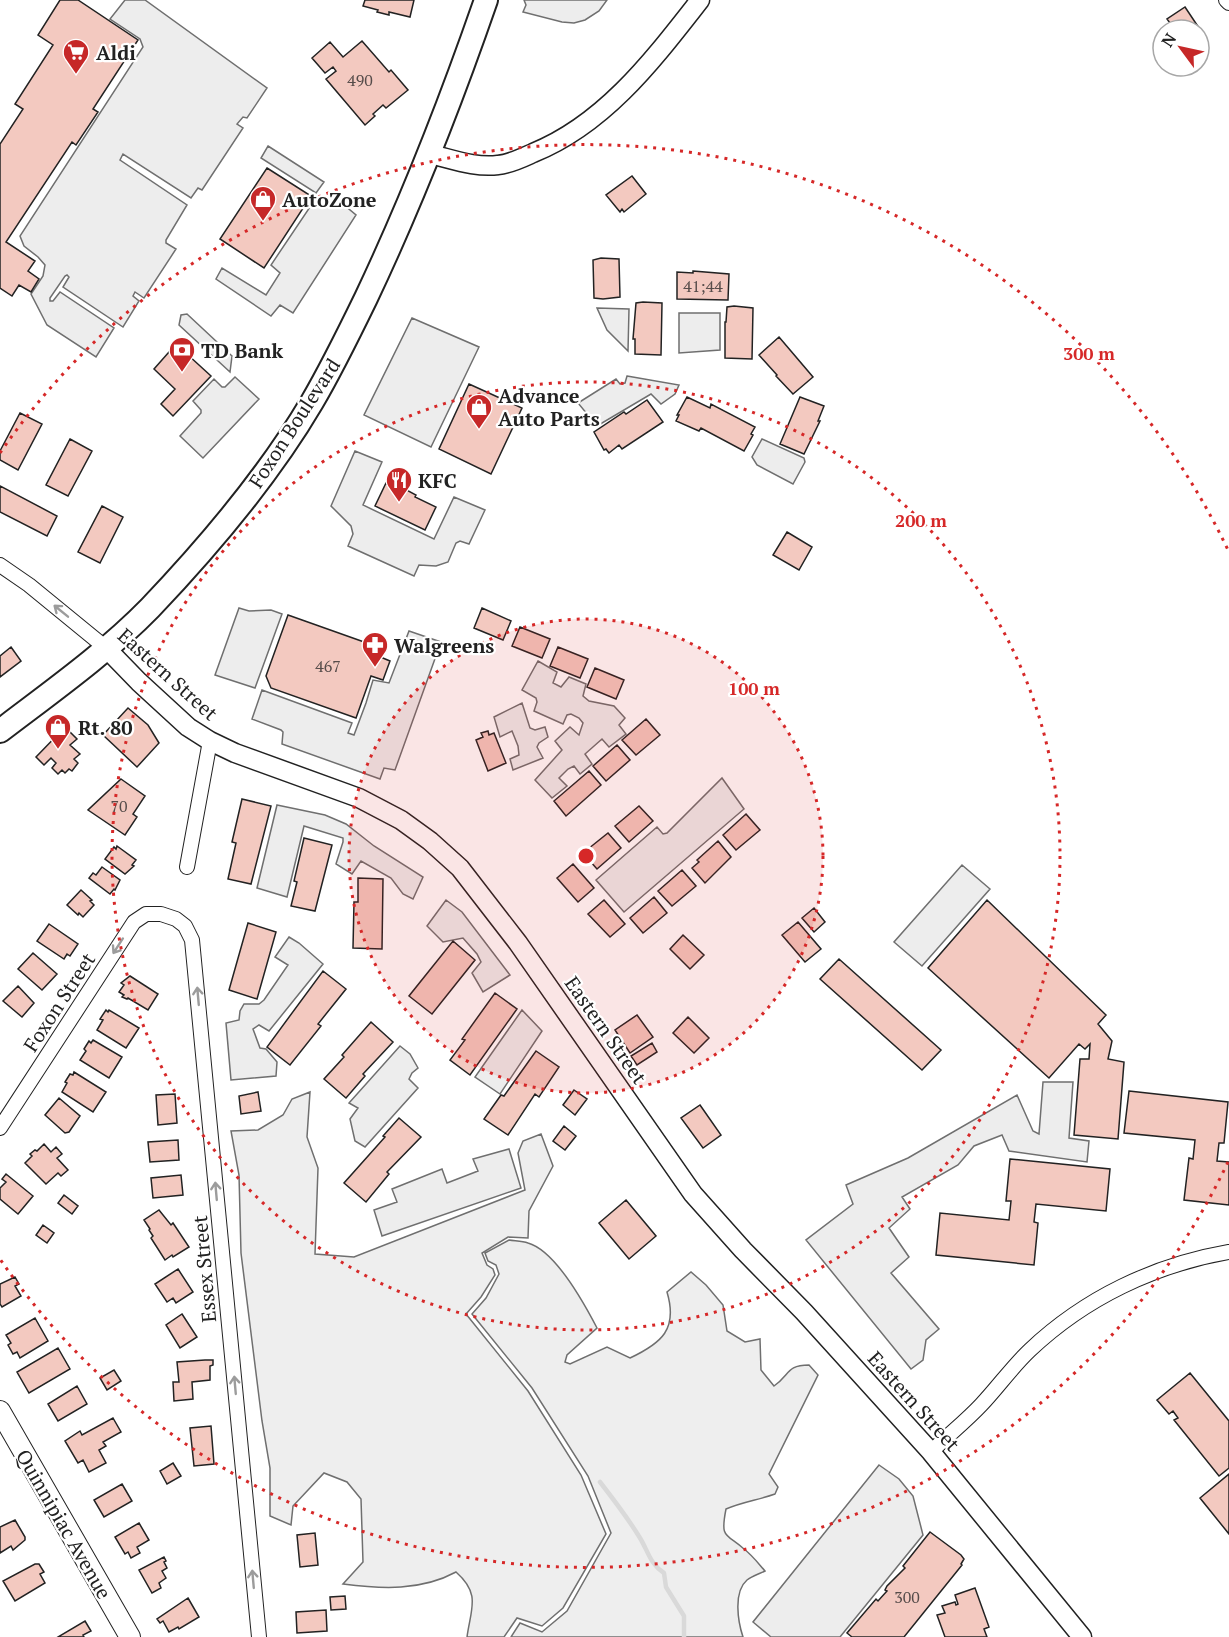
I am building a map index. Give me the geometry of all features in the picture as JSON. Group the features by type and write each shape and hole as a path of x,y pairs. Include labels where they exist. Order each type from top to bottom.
{"main road":[{"name":"Foxon Boulevard","path":"0,731 56,690 149,609 254,488 293,432 335,362 396,235 430,154 486,0"},
{"name":"Quinnipiac Avenue","path":"0,1411 130,1637"}],"street":[{"path":"430,154 472,164 497,165 514,161 547,147 595,116 629,86 700,0"},
{"name":"Eastern Street","path":"0,565 106,648 188,727 235,753 359,798 391,814 430,841 460,868 518,943 693,1194 931,1452 1082,1637"},
{"path":"187,867 210,741"},
{"name":"Foxon Street","path":"0,1128 134,922 146,914 161,914"},
{"name":"Essex Street","path":"161,914 176,919 185,926 192,940 259,1637"},
{"path":"931,1452 981,1405 1030,1350 1066,1320 1133,1280 1171,1265 1229,1252"}],"shaded area":[{"path":"125,0 145,0 267,88 247,118 243,117 237,124 243,128 202,190 198,188 191,198 123,154 120,160 187,205 166,240 166,243 176,249 144,298 135,292 133,296 139,301 123,327 63,287 69,277 67,275 50,298 50,301 53,301 60,292 114,328 96,357 47,325 31,294 43,276 45,265 24,246 20,236 143,47 140,39 110,19"},
{"path":"524,0 607,0 599,11 585,20 574,23 523,12 526,5"},
{"path":"268,146 324,182 316,193 261,158"},
{"path":"316,198 326,204 344,205 356,215 293,313 280,305 271,316 216,279 222,268 266,295 280,273 271,265"},
{"path":"597,308 629,309 628,351 607,330"},
{"path":"679,313 720,313 720,350 679,353"},
{"path":"187,314 232,356 230,372 179,325 181,315"},
{"path":"412,318 479,347 431,447 364,415"},
{"path":"627,376 679,385 675,394 661,404 651,394 597,426 578,403 616,379 620,384 625,383"},
{"path":"235,377 259,399 203,458 180,436 201,413 193,401 214,379 225,387"},
{"path":"762,439 804,458 805,462 793,484 757,465 752,457"},
{"path":"355,451 382,462 363,505 434,539 454,497 485,510 469,544 460,541 456,543 448,562 436,566 419,565 414,576 348,546 353,534 351,526 331,506"},
{"path":"239,608 249,611 271,610 282,614 255,688 215,675"},
{"path":"409,631 441,642 395,770 384,768 380,779 282,744 283,732 281,730 252,719 262,690 352,723 348,733 354,735 373,680 389,683"},
{"path":"538,661 557,672 553,683 561,687 569,677 586,684 583,696 589,701 614,706 625,718 619,725 626,734 609,747 602,739 585,754 592,764 580,774 574,766 568,769 559,778 567,786 552,798 535,780 562,750 555,741 570,727 579,735 583,723 571,714 567,715 563,724 534,711 536,698 522,690"},
{"path":"522,703 530,728 535,730 545,727 548,737 537,747 543,758 513,770 510,759 519,755 518,746 512,731 500,737 494,717"},
{"path":"722,778 744,809 624,912 596,880 657,827 663,834 667,833"},
{"path":"277,805 325,815 346,824 374,846 423,877 413,899 403,894 391,878 361,861 352,874 336,864 343,838 304,826 287,897 257,888"},
{"path":"962,865 990,889 922,966 894,942"},
{"path":"446,900 462,912 510,975 483,992 472,973 481,962 477,954 463,938 443,942 427,926"},
{"path":"289,937 323,964 269,1031 259,1025 253,1029 260,1048 266,1049 277,1062 276,1076 231,1080 226,1023 239,1020 244,1004 259,1004 264,1000 288,965 275,957"},
{"path":"522,1010 542,1031 500,1094 475,1077"},
{"path":"400,1046 410,1054 418,1068 409,1079 418,1088 365,1147 355,1141 350,1119 358,1108 349,1103"},
{"path":"1043,1082 1073,1082 1069,1138 1089,1141 1087,1162 1009,1151 1002,1135 974,1146 958,1165 902,1197 910,1209 889,1228 909,1257 891,1273 939,1329 926,1340 923,1360 911,1369 806,1240 853,1204 846,1185 908,1158 1017,1095 1033,1131 1039,1134"},
{"path":"310,1092 307,1137 318,1168 315,1254 354,1257 525,1190 518,1153 523,1141 541,1134 553,1166 529,1211 528,1238 508,1237 482,1253 487,1265 493,1269 495,1275 481,1297 466,1314 528,1391 581,1475 606,1534 563,1608 542,1626 517,1618 504,1637 467,1637 472,1595 469,1587 456,1572 429,1583 401,1587 343,1584 363,1562 361,1499 347,1482 324,1473 293,1506 291,1525 270,1516 270,1468 241,1253 239,1175 231,1131 258,1130 283,1115 292,1099"},
{"path":"509,1149 521,1188 382,1236 374,1210 397,1202 392,1189 442,1169 447,1183 478,1171 473,1159"},
{"path":"509,1240 528,1243 549,1256 568,1279 597,1328 567,1355 565,1362 570,1364 607,1347 630,1358 651,1347 665,1333 669,1325 670,1305 667,1292 691,1272 723,1305 727,1331 745,1342 760,1339 761,1370 774,1386 789,1371 802,1365 809,1365 818,1375 769,1474 778,1487 775,1494 726,1509 724,1531 765,1571 747,1580 740,1592 738,1616 743,1637 511,1637 520,1623 542,1632 567,1611 611,1533 588,1476 532,1388 472,1314 486,1298 499,1274 496,1265 488,1261 485,1253"},
{"path":"879,1465 899,1479 913,1496 923,1535 840,1637 771,1637 753,1622"}],"building":[{"path":"60,0 78,0 138,40 93,109 98,112 76,145 72,142 6,242 35,261 28,271 39,279 31,292 19,285 12,296 0,288 0,144 23,109 15,104 53,45 38,35"},
{"path":"365,0 414,0 410,17 377,12 378,10 363,6"},
{"path":"1185,7 1192,18 1168,18"},
{"path":"362,41 408,90 386,108 383,105 365,125 326,79 336,71 333,67 325,73 312,58 330,42 343,57"},
{"path":"267,168 311,196 264,268 220,239"},
{"path":"632,176 646,194 624,212 622,209 620,212 606,195"},
{"path":"619,259 620,297 594,298 593,260"},
{"path":"693,271 729,274 728,300 677,299 677,272 693,273"},
{"path":"636,303 662,303 661,355 635,354 635,339 633,339"},
{"path":"727,307 753,308 752,359 725,358"},
{"path":"779,337 813,377 793,394 759,355"},
{"path":"176,344 211,376 173,416 161,404 175,389 154,369"},
{"path":"469,384 522,408 491,474 439,449"},
{"path":"687,397 710,408 711,404 755,427 744,451 701,428 699,431 676,421"},
{"path":"800,397 824,406 818,421 820,421 804,454 780,444"},
{"path":"647,400 663,422 622,449 619,445 609,453 606,449 604,450 594,432"},
{"path":"20,413 42,424 18,470 0,460 0,451"},
{"path":"70,439 92,451 68,496 46,485"},
{"path":"386,483 402,491 403,488 416,495 415,497 436,507 425,530 375,506"},
{"path":"0,486 57,516 47,536 0,512"},
{"path":"102,506 123,517 100,563 78,552"},
{"path":"787,532 812,547 799,570 773,555"},
{"path":"482,608 511,621 503,640 474,628"},
{"name":"Walgreens","path":"288,615 381,648 378,656 390,661 383,680 371,676 356,718 271,688 266,676"},
{"path":"520,627 550,639 542,658 512,646"},
{"path":"11,647 21,661 0,677 0,656"},
{"path":"558,647 588,659 580,678 550,666"},
{"path":"595,668 624,680 616,699 587,687"},
{"path":"128,708 148,725 159,743 137,767 103,735"},
{"path":"646,719 660,735 636,755 622,740"},
{"path":"65,727 77,739 70,745 80,754 74,759 78,763 72,771 69,769 65,773 62,770 58,774 52,768 56,763 51,758 44,765 36,757"},
{"path":"488,731 489,735 494,733 506,763 488,771 476,740 483,737 481,733"},
{"path":"617,745 630,760 606,781 593,766"},
{"path":"589,771 601,785 566,816 554,801"},
{"path":"121,779 145,796 133,814 137,817 125,835 88,810"},
{"path":"242,799 271,806 251,884 228,879 236,843 232,842"},
{"path":"639,806 653,821 629,842 615,826"},
{"path":"746,814 760,830 736,850 723,835"},
{"path":"608,833 621,848 597,869 583,853"},
{"path":"304,838 332,845 315,911 291,906"},
{"path":"718,841 731,857 705,883 692,868 699,862 697,860"},
{"path":"117,846 136,860 132,865 134,866 125,874 105,859"},
{"path":"573,864 594,888 578,902 557,878"},
{"path":"102,867 120,880 110,894 89,878 93,873 96,875"},
{"path":"682,870 696,886 672,906 658,891"},
{"path":"358,878 383,879 382,949 353,948 354,902 358,902"},
{"path":"81,890 94,905 83,917 67,905"},
{"path":"654,897 667,913 643,933 630,918"},
{"path":"604,900 625,924 610,937 588,914"},
{"path":"987,900 1106,1015 1098,1024 1112,1041 1108,1059 1124,1062 1118,1139 1074,1135 1080,1059 1089,1059 1090,1044 1085,1049 1079,1044 1049,1078 928,968"},
{"path":"814,908 825,922 814,932 802,918"},
{"path":"798,922 821,949 805,962 782,935"},
{"path":"248,923 276,932 257,999 229,990"},
{"path":"49,924 78,944 70,956 67,954 64,959 37,941"},
{"path":"683,935 704,955 690,969 670,949"},
{"path":"453,941 475,960 432,1014 409,996"},
{"path":"33,953 57,974 42,990 18,969"},
{"path":"839,959 941,1050 922,1070 820,979"},
{"path":"323,971 346,989 318,1024 321,1026 290,1065 267,1047"},
{"path":"130,976 158,994 148,1010 122,997 124,995 119,992 124,985 121,983"},
{"path":"18,986 34,1003 22,1017 3,1001"},
{"path":"495,993 517,1009 470,1075 450,1060"},
{"path":"106,1010 139,1028 126,1048 97,1030"},
{"path":"637,1015 653,1037 630,1053 615,1030"},
{"path":"688,1017 709,1038 694,1053 673,1033"},
{"path":"371,1022 393,1042 363,1074 365,1076 346,1098 324,1079"},
{"path":"93,1040 122,1057 109,1078 80,1060 89,1041 91,1043"},
{"path":"652,1043 657,1052 637,1065 631,1056"},
{"path":"536,1051 559,1067 539,1097 535,1094 508,1135 484,1119 501,1095 504,1096"},
{"path":"74,1072 106,1092 93,1112 62,1092 67,1083 65,1082"},
{"path":"574,1090 587,1099 575,1115 563,1105"},
{"path":"1129,1091 1228,1102 1224,1143 1219,1143 1217,1161 1229,1162 1229,1205 1184,1200 1189,1158 1193,1159 1195,1140 1124,1133"},
{"path":"258,1092 261,1111 241,1114 239,1096"},
{"path":"175,1094 177,1123 158,1125 156,1095"},
{"path":"59,1098 80,1116 69,1132 65,1133 45,1115"},
{"path":"700,1105 721,1135 703,1148 681,1118"},
{"path":"399,1118 421,1137 387,1172 389,1174 366,1202 344,1183"},
{"path":"564,1126 576,1136 565,1150 553,1141"},
{"path":"178,1140 179,1160 150,1162 148,1142"},
{"path":"44,1144 51,1152 56,1147 62,1154 57,1158 68,1170 61,1176 58,1173 46,1184 25,1163 32,1156 30,1154"},
{"path":"1010,1159 1110,1169 1106,1211 1036,1204 1034,1222 1038,1223 1034,1265 936,1255 940,1213 1009,1220 1011,1201 1006,1201"},
{"path":"6,1174 33,1196 18,1214 0,1199 0,1188 6,1182 2,1179"},
{"path":"181,1175 183,1195 153,1198 151,1178"},
{"path":"64,1195 78,1206 72,1214 58,1203"},
{"path":"626,1200 656,1236 629,1259 599,1223"},
{"path":"159,1210 171,1225 173,1223 189,1247 165,1260 151,1238 153,1236 144,1220"},
{"path":"43,1225 54,1233 47,1243 36,1235"},
{"path":"178,1269 193,1292 176,1303 173,1298 167,1302 155,1284"},
{"path":"15,1277 19,1284 15,1286 21,1296 2,1307 0,1284"},
{"path":"182,1314 197,1337 180,1348 166,1325"},
{"path":"35,1318 48,1341 20,1358 17,1352 13,1354 8,1345 11,1343 6,1335"},
{"path":"58,1348 70,1369 29,1393 17,1372"},
{"path":"213,1360 213,1365 210,1366 210,1380 192,1382 193,1399 174,1401 173,1382 179,1382 177,1362"},
{"path":"114,1370 121,1381 107,1390 100,1378"},
{"path":"1190,1373 1229,1421 1229,1468 1219,1476 1174,1420 1178,1418 1173,1411 1169,1414 1157,1400"},
{"path":"77,1386 87,1404 58,1421 48,1404"},
{"path":"113,1418 121,1432 103,1442 106,1446 99,1450 106,1463 89,1472 83,1460 78,1463 65,1441 80,1431 82,1435"},
{"path":"211,1426 214,1464 194,1466 190,1428"},
{"path":"173,1463 181,1476 167,1484 160,1471"},
{"path":"1229,1474 1229,1534 1200,1498"},
{"path":"122,1484 132,1501 104,1517 94,1500"},
{"path":"15,1520 25,1540 13,1550 11,1546 0,1553 0,1527"},
{"path":"139,1523 149,1540 137,1547 140,1553 131,1558 128,1552 125,1554 115,1537"},
{"path":"930,1532 961,1555 964,1559 962,1565 904,1637 852,1637 847,1633 876,1599 878,1601 887,1591 885,1590 887,1586 905,1568 903,1566"},
{"path":"315,1533 318,1565 300,1567 297,1535"},
{"path":"164,1557 167,1568 162,1571 166,1578 159,1583 161,1588 152,1593 139,1570"},
{"path":"39,1564 44,1572 40,1574 45,1583 15,1601 3,1581"},
{"path":"975,1588 989,1627 984,1629 987,1637 945,1637 937,1615 945,1613 942,1606 955,1602 956,1605 958,1604 955,1595"},
{"path":"345,1596 346,1609 331,1610 330,1597"},
{"path":"188,1598 199,1617 169,1632 163,1621 160,1623 157,1619"},
{"path":"326,1610 327,1631 297,1633 296,1612"},
{"path":"85,1621 91,1631 83,1635 84,1637 58,1637"}],"waterway":[{"path":"600,1482 631,1523 652,1561 664,1573 666,1587 684,1616 684,1637"}],"place":[{"name":"Aldi","path":"76,75"},
{"name":"AutoZone","path":"263,222"},
{"name":"TD Bank","path":"182,373"},
{"name":"Advance Auto Parts","path":"479,430"},
{"name":"KFC","path":"399,503"},
{"name":"Walgreens","path":"375,668"},
{"name":"Rt. 80","path":"58,750"}]}
